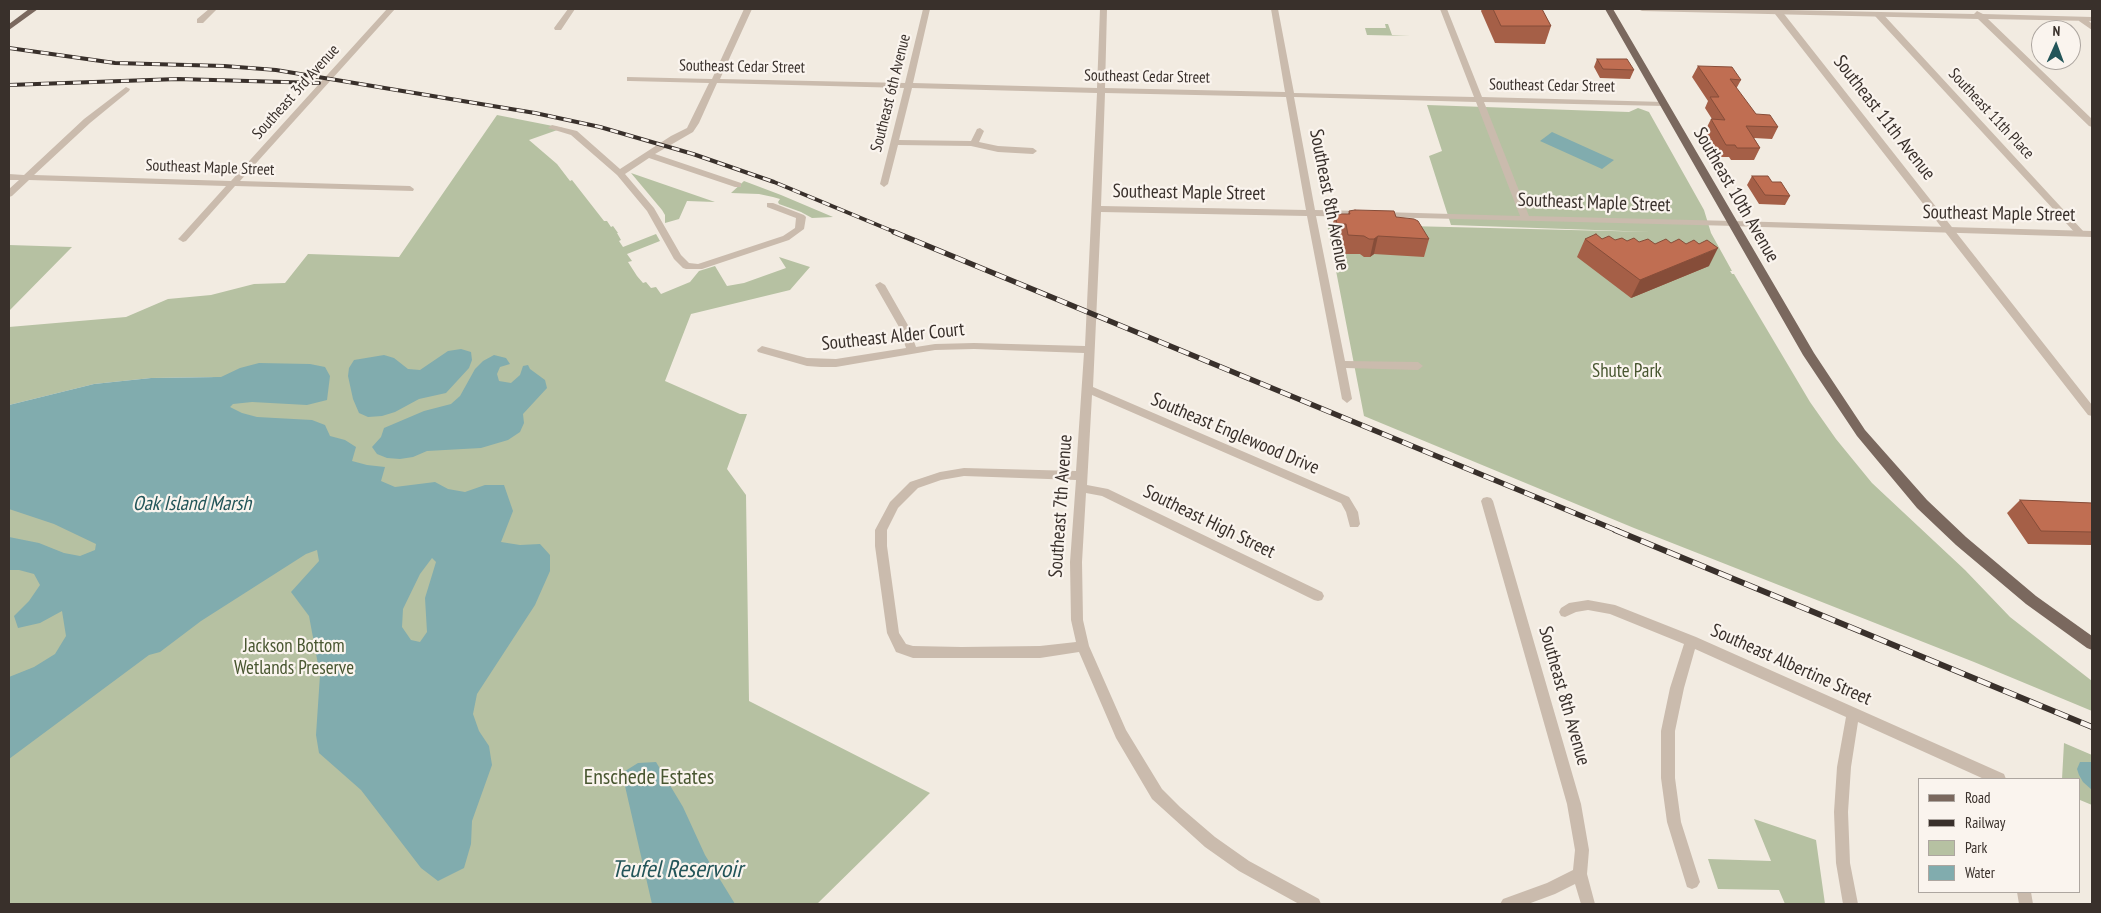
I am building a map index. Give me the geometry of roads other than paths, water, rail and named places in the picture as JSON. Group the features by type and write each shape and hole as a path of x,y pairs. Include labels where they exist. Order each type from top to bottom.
{"main road":[{"path":"9,28 34,9"},
{"name":"Southeast 10th Avenue","path":"1609,9 1835,397 1875,452 1935,516 2011,584 2092,644"}],"street":[{"path":"200,21 213,9"},
{"name":"Southeast 3rd Avenue","path":"183,239 391,9"},
{"path":"558,28 571,9"},
{"path":"620,173 690,130 748,9"},
{"name":"Southeast 6th Avenue","path":"884,184 928,9"},
{"name":"Southeast 7th Avenue","path":"1104,9 1096,209 1075,594 1076,620 1084,646 1121,734 1157,794 1210,842 1237,861 1298,898 1314,904"},
{"name":"Southeast 8th Avenue","path":"1275,9 1311,213 1347,399"},
{"path":"1444,9 1525,218"},
{"path":"1642,9 1778,12 1803,10 1878,14 1977,12 2092,19"},
{"name":"Southeast 11th Avenue","path":"1778,12 2088,403 2092,412"},
{"path":"1977,12 2092,124"},
{"name":"Southeast 11th Place","path":"1878,14 2087,234"},
{"path":"2082,19 2092,28"},
{"name":"Southeast Cedar Street","path":"630,79 1664,104"},
{"path":"9,194 87,121 126,89"},
{"path":"552,128 574,133 620,173 651,210 677,257 686,266 700,266 786,238 799,229 801,217 770,205"},
{"path":"974,144 980,131"},
{"path":"895,142 974,144 1003,150 1032,151"},
{"path":"648,155 738,185"},
{"name":"Southeast Maple Street","path":"9,177 410,189"},
{"name":"Southeast Maple Street","path":"1096,209 1525,218 2087,234"},
{"path":"880,285 904,328 912,350"},
{"name":"Southeast Alder Court","path":"762,350 821,364 912,350 974,346 1089,350"},
{"path":"1340,364 1418,366"},
{"name":"Southeast Englewood Drive","path":"1087,390 1345,500 1352,512 1354,524"},
{"name":"Southeast High Street","path":"1084,646 1040,652 962,653 913,652 901,648 893,633 881,546 881,530 894,504 914,485 940,476 964,472 1082,482 1318,596"},
{"name":"Southeast 8th Avenue","path":"1487,501 1574,804 1582,850 1580,874 1588,904"},
{"name":"Southeast Albertine Street","path":"1564,612 1573,607 1588,605 1611,609 1691,641 1997,778"},
{"path":"1691,641 1677,688 1668,731 1668,778 1674,822 1692,882"},
{"path":"1850,904 1843,863 1841,812 1844,767 1853,713"},
{"path":"1508,904 1550,889 1580,874"}],"water":[{"path":"1552,132 1614,160 1602,169 1540,141"},
{"path":"461,349 471,352 472,360 469,368 446,393 419,399 395,412 382,416 368,417 359,413 353,399 348,376 349,368 354,360 384,355 394,358 408,369 420,370 448,351"},
{"path":"494,355 506,358 510,364 500,367 497,374 499,381 511,383 520,375 523,366 528,365 530,369 545,380 547,388 523,414 524,423 520,432 508,440 481,448 427,451 413,457 400,459 387,458 377,454 372,447 381,437 384,428 424,411 451,404 460,396 475,369 483,361"},
{"name":"Oak Island Marsh","path":"259,363 310,364 325,367 330,376 327,400 307,405 252,402 233,404 230,407 257,417 312,420 325,425 330,436 345,440 356,447 352,461 385,467 381,481 395,487 435,482 448,489 465,492 485,485 504,485 513,511 501,542 520,545 540,544 550,555 550,571 535,605 477,694 473,714 479,731 489,746 492,765 472,821 471,844 464,868 438,881 421,868 361,790 319,753 316,735 320,675 309,616 291,592 319,561 317,550 306,554 201,621 160,652 149,655 9,759 9,677 34,667 55,654 66,636 62,611 40,623 18,628 14,616 29,601 40,585 34,574 19,570 9,570 9,537 39,543 64,553 80,556 95,550 96,544 54,524 9,509 9,405 94,384 151,378 221,377 240,368","holes":["432,558 436,562 425,598 427,632 420,642 411,640 402,627 403,609 420,574"]},
{"name":"Teufel Reservoir","path":"656,762 683,807 705,855 735,904 652,904 622,773 638,763"},
{"path":"2080,762 2092,762 2092,790 2083,782 2077,769"}],"railway":[{"path":"9,48 115,63 224,66 276,70 535,113 600,127 693,154 774,182 897,233"},
{"path":"9,85 178,79 319,83"},
{"path":"894,232 1618,531"},
{"path":"1615,530 2092,727"}],"park label":[{"name":"Shute Park","path":"1627,372"},
{"name":"Jackson Bottom Wetlands Preserve","path":"294,658"},
{"name":"Enschede Estates","path":"649,778"}]}
